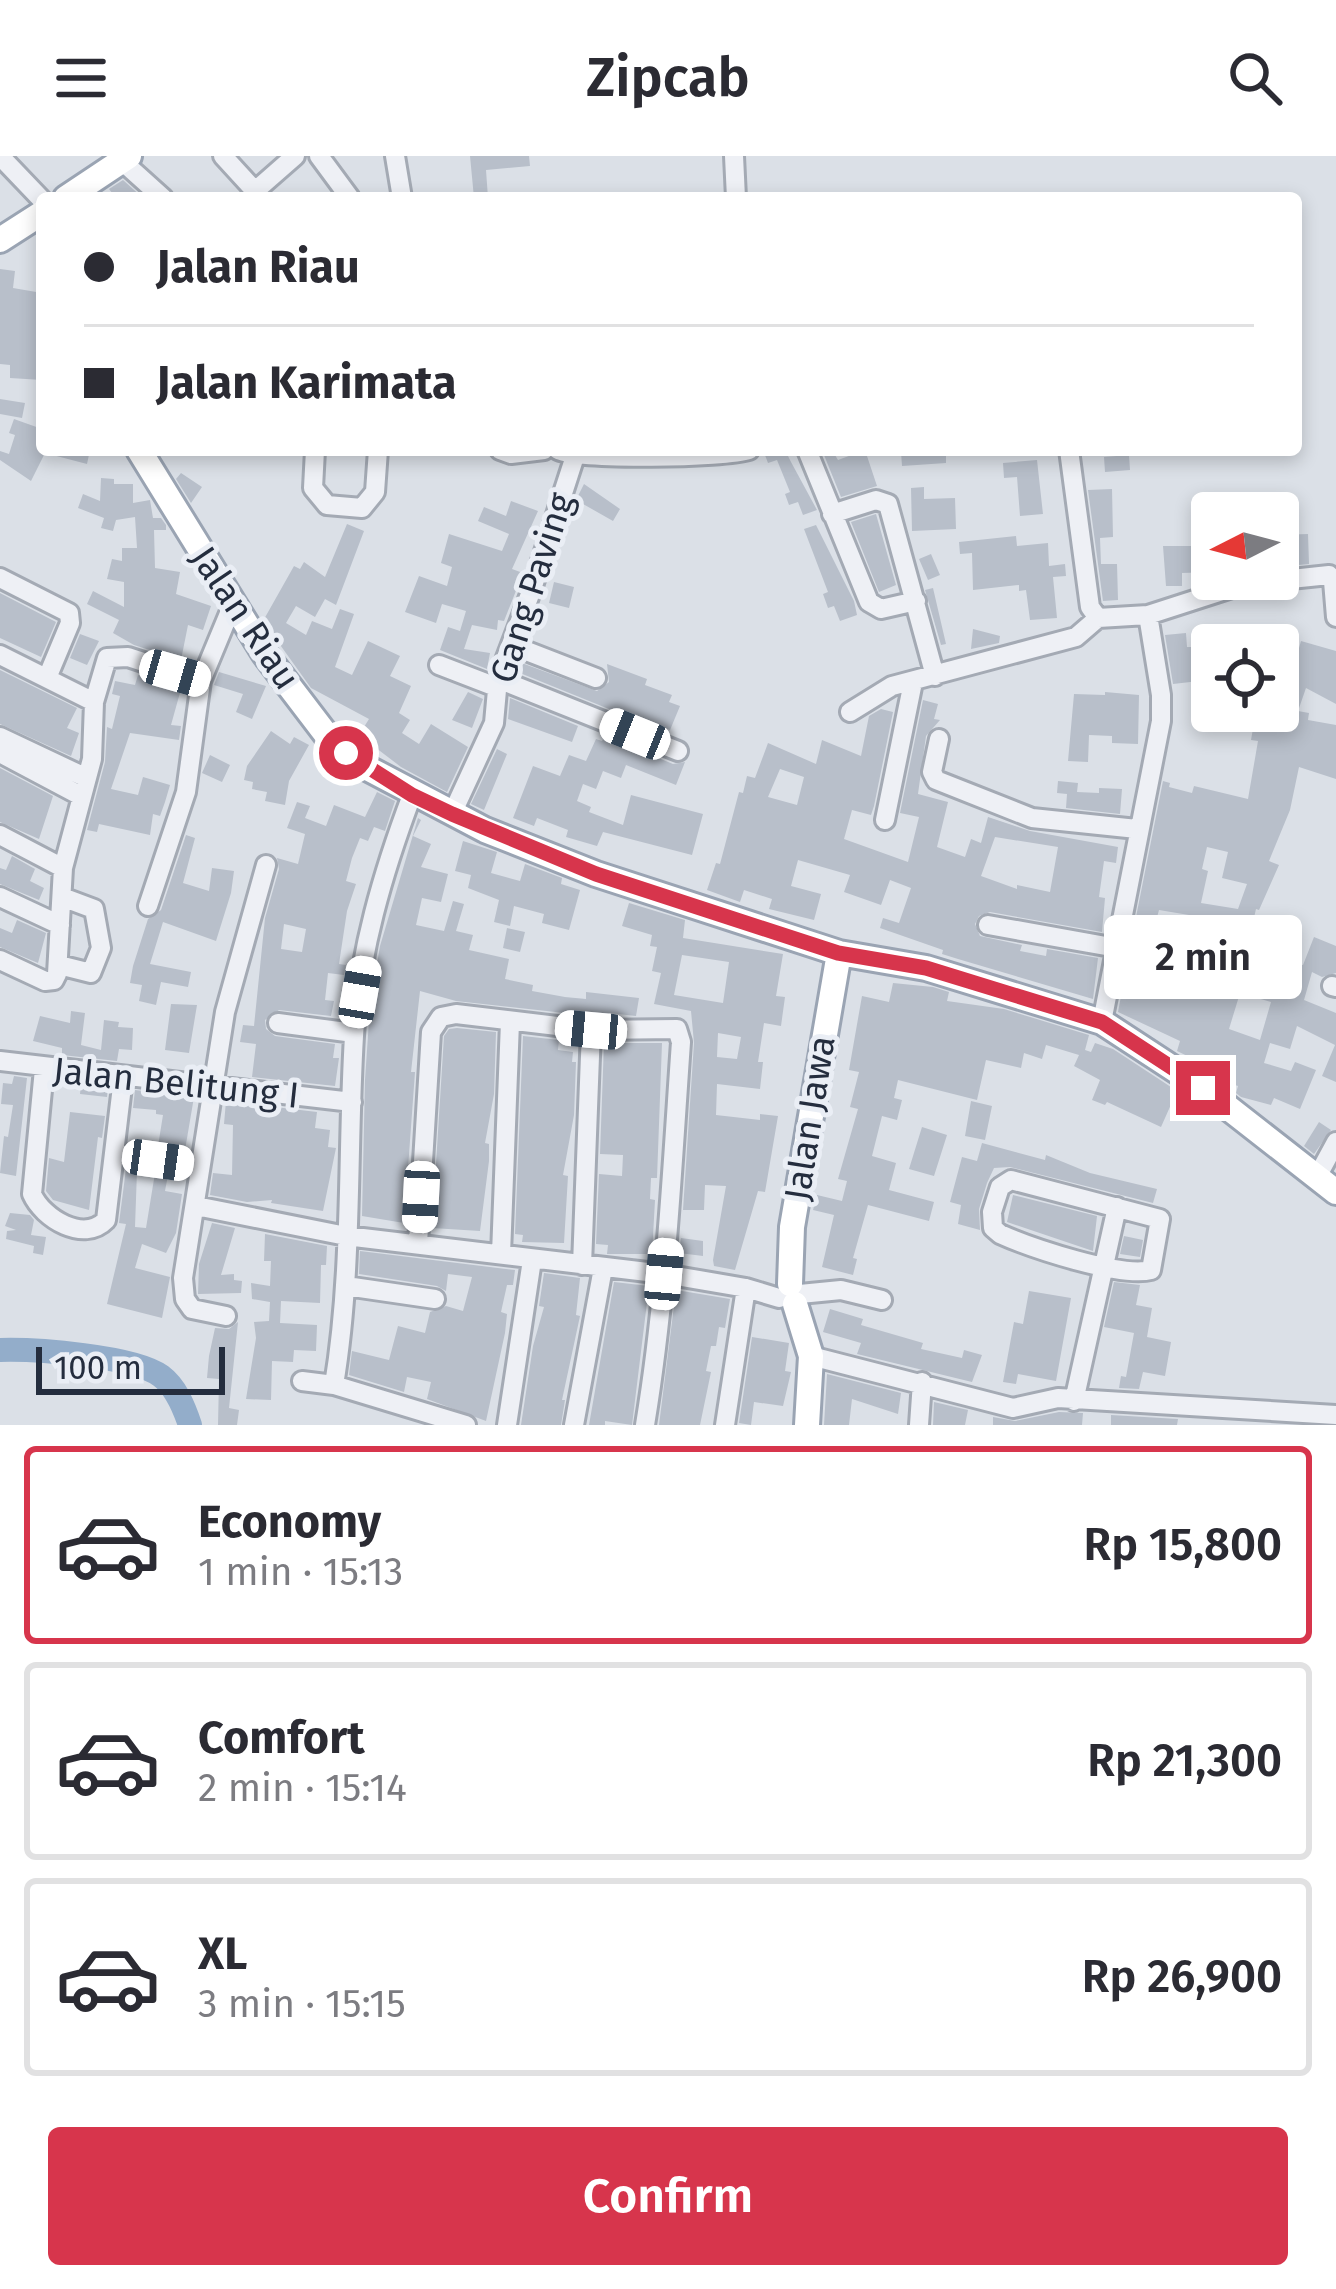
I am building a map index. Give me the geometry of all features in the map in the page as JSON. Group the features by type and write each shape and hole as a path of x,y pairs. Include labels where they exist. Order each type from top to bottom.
{"main road":[{"path":"75,192 125,159"},
{"path":"0,240 36,217"},
{"name":"Jalan Riau","path":"143,456 264,653 328,737 412,795 596,874 838,953 926,968 1102,1022 1203,1088 1326,1184"},
{"name":"Jalan Jawa","path":"807,1425 811,1356 791,1295 792,1227 838,953"}],"street":[{"path":"0,156 36,194"},
{"path":"223,156 255,191 295,156"},
{"path":"319,156 341,192"},
{"path":"394,156 401,192"},
{"path":"734,156 736,192"},
{"path":"125,159 157,192"},
{"path":"314,456 313,488 328,505 362,508 375,492 378,456"},
{"name":"Gang Paving","path":"452,814 494,723 497,683 565,456"},
{"name":"Gang Paving","path":"651,456 689,456"},
{"path":"809,456 871,604 884,609 916,601"},
{"path":"1070,456 1090,607 1098,618"},
{"path":"832,514 876,500 886,502 935,676"},
{"path":"850,712 892,686 1076,637 1098,618 1148,615 1244,584 1326,575 1333,578 1336,617"},
{"path":"0,578 69,614 70,623 47,678"},
{"path":"148,906 186,792 201,681 233,604"},
{"path":"1102,1022 1161,721 1148,615"},
{"path":"512,645 596,678"},
{"path":"0,655 94,702"},
{"path":"0,960 54,980 59,965 63,868 84,787 94,702 111,656 201,681"},
{"path":"439,665 678,751"},
{"path":"885,820 913,682"},
{"path":"0,737 84,787"},
{"path":"939,739 932,772 936,780 1032,818 1138,829"},
{"path":"0,753 84,787"},
{"path":"334,1385 346,1286 354,1033 382,874 412,795"},
{"path":"0,836 63,868"},
{"path":"226,1316 196,1312 184,1293 225,1012 266,865"},
{"path":"0,897 60,925"},
{"path":"59,965 92,973 101,948 94,909 62,897"},
{"path":"988,925 1117,948"},
{"path":"1120,927 1190,943"},
{"path":"418,1243 433,1027 441,1017 455,1014 591,1030 677,1029 681,1037 661,1328 645,1425"},
{"path":"501,1254 510,1022"},
{"path":"278,1023 354,1033"},
{"path":"582,1265 591,1030"},
{"name":"Jalan Belitung I","path":"0,1061 352,1102"},
{"path":"44,1069 30,1185 38,1205 79,1229 100,1226 106,1220 123,1078"},
{"path":"1326,1184 1336,1142"},
{"path":"117,1154 200,1166"},
{"path":"1012,1180 1160,1219 1154,1263 1146,1272 1104,1266 1006,1237 994,1228 992,1212 1000,1187 1012,1180"},
{"path":"196,1206 346,1235 664,1274 791,1295 841,1290 882,1300"},
{"path":"1074,1401 1117,1207"},
{"path":"507,1425 532,1260"},
{"path":"574,1425 603,1268"},
{"path":"346,1286 435,1299"},
{"path":"725,1425 746,1288"},
{"path":"811,1356 1012,1408 1050,1398 1199,1417 1336,1415"},
{"path":"302,1381 334,1385 466,1425"},
{"path":"919,1425 922,1382"},
{"path":"985,1425 987,1404"},
{"path":"1108,1425 1109,1404"}],"building":[{"path":"470,156 529,156 530,166 486,170 488,192 473,192"},
{"path":"123,180 136,192 111,192 109,189"},
{"path":"0,269 15,271 13,288 36,292 36,380 10,378 10,365 0,364"},
{"path":"0,399 25,403 22,418 0,414"},
{"path":"14,419 36,427 36,456 44,456 31,481 0,460 0,451 9,454 15,435 9,433"},
{"path":"56,456 89,456 87,464"},
{"path":"765,456 788,456 817,510 803,515 798,502 789,505 785,494 790,492 777,460 768,463"},
{"path":"824,456 838,460 867,456 877,486 841,497"},
{"path":"901,456 946,456 946,463 902,466"},
{"path":"1129,456 1130,470 1105,472 1104,457"},
{"path":"1037,460 1043,514 1020,516 1017,477 1004,478 1003,463"},
{"path":"181,473 202,487 191,503 176,479"},
{"path":"101,478 133,484 133,503 150,500 153,518 161,518 166,525 166,530 154,530 155,568 180,572 176,594 211,606 203,630 188,625 181,660 113,633 119,620 87,604 93,591 124,607 124,582 107,579 112,559 122,561 122,548 137,548 135,517 116,520 113,531 101,528 104,518 78,508 83,494 100,501"},
{"path":"584,484 620,509 613,521 576,500"},
{"path":"924,487 924,499 955,498 956,529 912,531 911,488"},
{"path":"1112,489 1113,537 1100,538 1101,564 1117,564 1118,600 1103,601 1088,490"},
{"path":"511,501 538,511 512,569 523,573 504,621 498,620 497,630 472,625 464,649 490,653 487,669 440,650 448,627 460,631 466,611 442,604 436,623 405,612 419,576 447,586 452,567 441,563 449,534 502,551 509,534 478,521 484,507 506,516"},
{"path":"876,514 896,585 879,592 851,522"},
{"path":"347,524 364,531 336,605 325,599 315,617 296,606 286,623 306,635 312,621 332,629 340,609 354,614 335,667 352,675 368,641 400,656 390,676 411,686 399,713 410,720 402,733 419,744 431,724 468,747 447,792 401,767 359,735 369,719 311,688 263,621 294,566 300,569 304,562 325,577"},
{"path":"816,525 854,601 857,615 840,621 834,606 828,608 823,594 828,592 804,529"},
{"path":"1299,534 1308,534 1309,564 1299,565"},
{"path":"1016,536 1017,546 1048,543 1049,566 1065,564 1066,576 1053,577 1057,618 1030,620 1026,590 1019,591 1019,585 973,590 972,553 960,554 959,542"},
{"path":"1163,546 1191,546 1191,573 1182,573 1182,586 1166,586"},
{"path":"931,554 940,575 928,580 919,559"},
{"path":"554,582 574,587 569,608 549,603"},
{"path":"933,588 946,644 941,645 925,590"},
{"path":"0,593 56,622 41,657 0,638"},
{"path":"973,629 1000,636 999,643 971,649"},
{"path":"1186,633 1191,682 1173,684 1165,635"},
{"path":"80,634 99,641 87,665 70,658"},
{"path":"1301,641 1336,651 1336,704 1306,688 1299,708"},
{"path":"519,662 597,691 609,682 607,664 647,679 645,685 672,695 669,702 680,706 670,730 647,720 646,724 515,671"},
{"path":"0,670 77,708 67,728 79,733 71,756 0,724"},
{"path":"219,672 266,686 252,719 236,712 243,694 214,685"},
{"path":"138,675 181,689 171,725 181,726 179,740 130,733 111,789 138,795 143,777 170,785 165,802 160,816 153,814 150,835 99,824 97,832 87,830 105,762 107,727 112,729 120,696 112,694 115,681 135,685"},
{"path":"468,692 483,699 472,728 452,720"},
{"path":"1074,694 1139,695 1138,744 1112,743 1112,736 1089,735 1088,762 1068,761"},
{"path":"510,698 578,726 572,742 508,719"},
{"path":"923,700 938,704 934,719 940,720 926,736 918,794 948,802 937,847 965,857 971,839 981,843 988,817 1030,831 1118,847 1116,863 1104,861 1099,897 1105,898 1102,932 990,912 979,916 975,924 980,936 1022,945 1020,951 1046,956 1047,949 1098,958 1093,999 942,954 943,950 880,928 883,918 899,923 911,888 890,880 881,905 844,892 850,875 798,860 791,886 821,894 814,920 769,909 772,899 744,890 740,902 707,890 716,863 720,864 739,792 743,793 747,776 755,778 768,743 816,764 822,740 861,756 869,716 881,709 893,712 871,815 852,810 844,839 908,862 919,817 900,813","holes":["780,769 804,777 797,805 768,797","995,837 1058,847 1050,892 1017,885 1017,889 981,876"]},
{"path":"1299,711 1309,713 1308,720 1336,725 1336,779 1299,767 1290,810 1269,861 1279,865 1256,909 1245,957 1282,969 1285,960 1303,965 1314,937 1336,946 1336,973 1322,977 1312,972 1304,1000 1336,1013 1336,1082 1322,1076 1335,1045 1297,1026 1290,1049 1270,1043 1264,1063 1291,1071 1295,1062 1316,1070 1300,1109 1274,1098 1271,1105 1241,1097 1236,1093 1238,1086 1222,1081 1204,1064 1177,1051 1180,1041 1118,1012 1131,943 1188,956 1199,953 1203,945 1200,934 1193,930 1195,916 1159,910 1156,921 1136,917 1163,781 1192,793 1194,786 1248,799 1258,741 1251,740 1252,732 1299,732","holes":["1207,847 1228,852 1222,878 1247,884 1238,909 1201,903","1240,993 1271,1002 1260,1040 1229,1029"]},
{"path":"271,731 290,744 294,737 309,745 289,781 285,805 265,801 267,792 252,789 253,782 244,780 247,766"},
{"path":"605,736 673,764 685,762 676,785 626,765 621,778 603,771 596,789 583,784 577,801 591,807 589,812 623,825 631,795 703,814 692,855 603,832 597,846 566,837 568,830 537,818 534,826 513,818 533,766 560,776 569,755 586,761 596,739 602,741"},
{"path":"497,749 507,754 484,810 471,804"},
{"path":"210,755 230,765 222,782 202,773"},
{"path":"0,768 53,796 39,839 0,822"},
{"path":"1058,781 1078,783 1077,792 1122,789 1120,814 1066,808 1067,794 1057,793"},
{"path":"377,792 395,801 385,831 374,827 368,841 360,838 352,858 346,881 356,884 339,964 346,965 344,975 328,973 325,1000 334,1001 331,1016 279,1010 265,1020 266,1029 275,1036 335,1044 333,1058 339,1058 335,1086 252,1077 256,1044 240,1042 243,1025 254,1026 265,918 279,869 277,858 298,864 305,834 287,828 297,802 310,806 305,818 326,826 334,805 365,817","holes":["284,924 306,929 302,952 281,949"]},
{"path":"418,818 413,836 431,844 421,867 448,874 441,902 422,898 416,925 444,931 453,901 464,904 456,931 473,935 469,950 509,959 505,979 533,985 532,991 565,997 586,999 586,992 639,998 636,1016 592,1016 456,1001 420,991 404,1223 362,1216 365,1080 380,946"},
{"path":"186,835 195,838 183,883 209,891 212,868 234,871 231,893 216,941 163,922 150,964 191,972 188,987 161,982 156,1005 139,1001 142,985 130,983 133,966 148,919 161,910"},
{"path":"463,841 497,852 491,873 520,881 525,864 580,890 569,930 542,923 544,914 514,906 510,926 494,922 499,900 468,888 471,875 455,871"},
{"path":"12,856 35,869 30,881 44,888 39,900 0,884 0,868 6,870"},
{"path":"629,903 685,920 683,938 783,954 776,996 785,997 781,1026 764,1023 758,1062 763,1062 760,1089 717,1084 716,1115 760,1120 760,1114 778,1116 765,1192 758,1191 735,1270 714,1266 713,1260 726,1186 705,1185 704,1210 683,1210 694,1043 691,1011 654,1004 661,973 652,971 657,947 650,946 652,935 622,926","holes":["682,955 729,962 723,1003 674,995","718,1033 741,1037 737,1059 717,1057"]},
{"path":"17,920 46,933 38,963 0,947 0,928 12,933"},
{"path":"507,928 525,932 520,952 503,948"},
{"path":"893,983 933,987 949,992 947,1001 1004,1009 1089,1035 1085,1050 1091,1052 1095,1043 1113,1049 1177,1091 1161,1127 1107,1102 1092,1100 1100,1080 1074,1066 1079,1055 1046,1045 1042,1059 1024,1053 1021,1068 986,1060 977,1100 898,1080 894,1098 902,1100 897,1120 882,1116 872,1156 896,1163 889,1190 934,1202 929,1221 868,1205 853,1275 822,1267 834,1215 813,1210 817,1195 842,1201 847,1181 838,1179 858,1109 850,1107 859,1072 849,1070 862,996 889,1002"},
{"path":"171,1004 197,1005 189,1053 165,1050"},
{"path":"71,1011 85,1013 81,1045 101,1050 104,1020 133,1028 132,1050 119,1049 117,1061 62,1055 62,1048 33,1041 40,1016 70,1023"},
{"path":"457,1028 496,1032 480,1231 432,1228 444,1036"},
{"path":"523,1036 559,1040 558,1050 573,1052 572,1062 576,1062 574,1115 563,1175 568,1176 564,1243 522,1242 523,1235 515,1234"},
{"path":"604,1043 662,1043 657,1178 651,1178 650,1199 655,1200 652,1254 607,1254 608,1245 596,1244 599,1174 622,1176 623,1155 600,1154"},
{"path":"14,1076 27,1078 16,1176 0,1173 13,1105 1,1104 3,1083 12,1084"},
{"path":"81,1084 108,1087 107,1097 80,1094"},
{"path":"135,1090 194,1097 185,1150 158,1146 163,1115 133,1108"},
{"path":"226,1101 317,1112 315,1128 330,1130 328,1147 336,1148 323,1211 272,1200 247,1202 210,1195 213,1173 232,1175 233,1125 224,1124"},
{"path":"971,1101 992,1106 985,1140 965,1136"},
{"path":"70,1112 105,1116 89,1210 53,1200 46,1191 49,1158 64,1162"},
{"path":"1319,1122 1331,1130 1314,1154 1304,1146"},
{"path":"922,1127 947,1135 934,1176 909,1169"},
{"path":"982,1143 1045,1160 1046,1155 1090,1173 1157,1189 1153,1203 1010,1167 994,1168 979,1209 980,1230 958,1224 961,1205 950,1202 962,1157 977,1161"},
{"path":"126,1169 137,1171 135,1227 146,1228 155,1173 168,1175 165,1191 182,1194 176,1233 166,1253 142,1244 135,1268 170,1277 162,1318 107,1304 126,1224 119,1223"},
{"path":"1013,1195 1097,1216 1093,1251 1007,1222"},
{"path":"10,1213 30,1215 34,1220 31,1235 46,1237 43,1255 33,1253 34,1246 6,1239 7,1231 16,1230 5,1226"},
{"path":"212,1223 235,1228 221,1275 234,1274 234,1280 242,1281 241,1293 198,1294 199,1264"},
{"path":"265,1234 327,1246 326,1265 321,1265 320,1303 281,1301 280,1323 317,1325 316,1351 294,1350 293,1362 272,1361 271,1400 246,1399 256,1338 254,1322 269,1321 270,1302 252,1299 251,1283 270,1286"},
{"path":"1124,1236 1143,1240 1140,1257 1120,1254"},
{"path":"681,1238 703,1241 703,1256 679,1253"},
{"path":"360,1251 515,1270 501,1312 507,1314 505,1333 486,1421 427,1399 431,1382 407,1377 404,1392 349,1375 352,1351 389,1360 398,1326 425,1333 430,1312 446,1306 463,1311 472,1277 448,1274 446,1291 359,1274"},
{"path":"544,1273 580,1278 576,1315 580,1316 561,1425 521,1425 544,1307 539,1306"},
{"path":"614,1282 649,1286 632,1425 605,1421 605,1425 589,1425"},
{"path":"1114,1282 1140,1285 1136,1305 1152,1308 1147,1337 1171,1342 1165,1376 1143,1372 1139,1389 1119,1388 1121,1376 1126,1377 1134,1333 1104,1327"},
{"path":"676,1290 730,1299 725,1328 719,1327 716,1346 711,1346 700,1425 659,1425"},
{"path":"1029,1291 1071,1298 1056,1381 1018,1374 1016,1384 1003,1382 1014,1322 1023,1324"},
{"path":"830,1309 863,1319 861,1325 923,1343 921,1349 962,1358 964,1350 982,1355 972,1382 857,1354 861,1343 823,1332"},
{"path":"238,1322 229,1408 239,1410 237,1425 218,1425 219,1379 207,1378 209,1356 215,1328 229,1329"},
{"path":"752,1337 789,1343 785,1371 791,1372 783,1406 754,1402 751,1425 739,1423"},
{"path":"827,1374 901,1393 898,1414 852,1399 849,1425 824,1425"},
{"path":"934,1402 968,1410 965,1425 933,1425"},
{"path":"1059,1412 1083,1413 1082,1425 993,1425 993,1417 1015,1421"},
{"path":"1111,1415 1178,1419 1177,1425 1111,1425"}],"waterway":[{"path":"0,1350 84,1355 148,1369 171,1386 190,1425"}],"route":[{"path":"346,753 412,795 596,874 838,953 926,968 1102,1022 1203,1088"}]}
